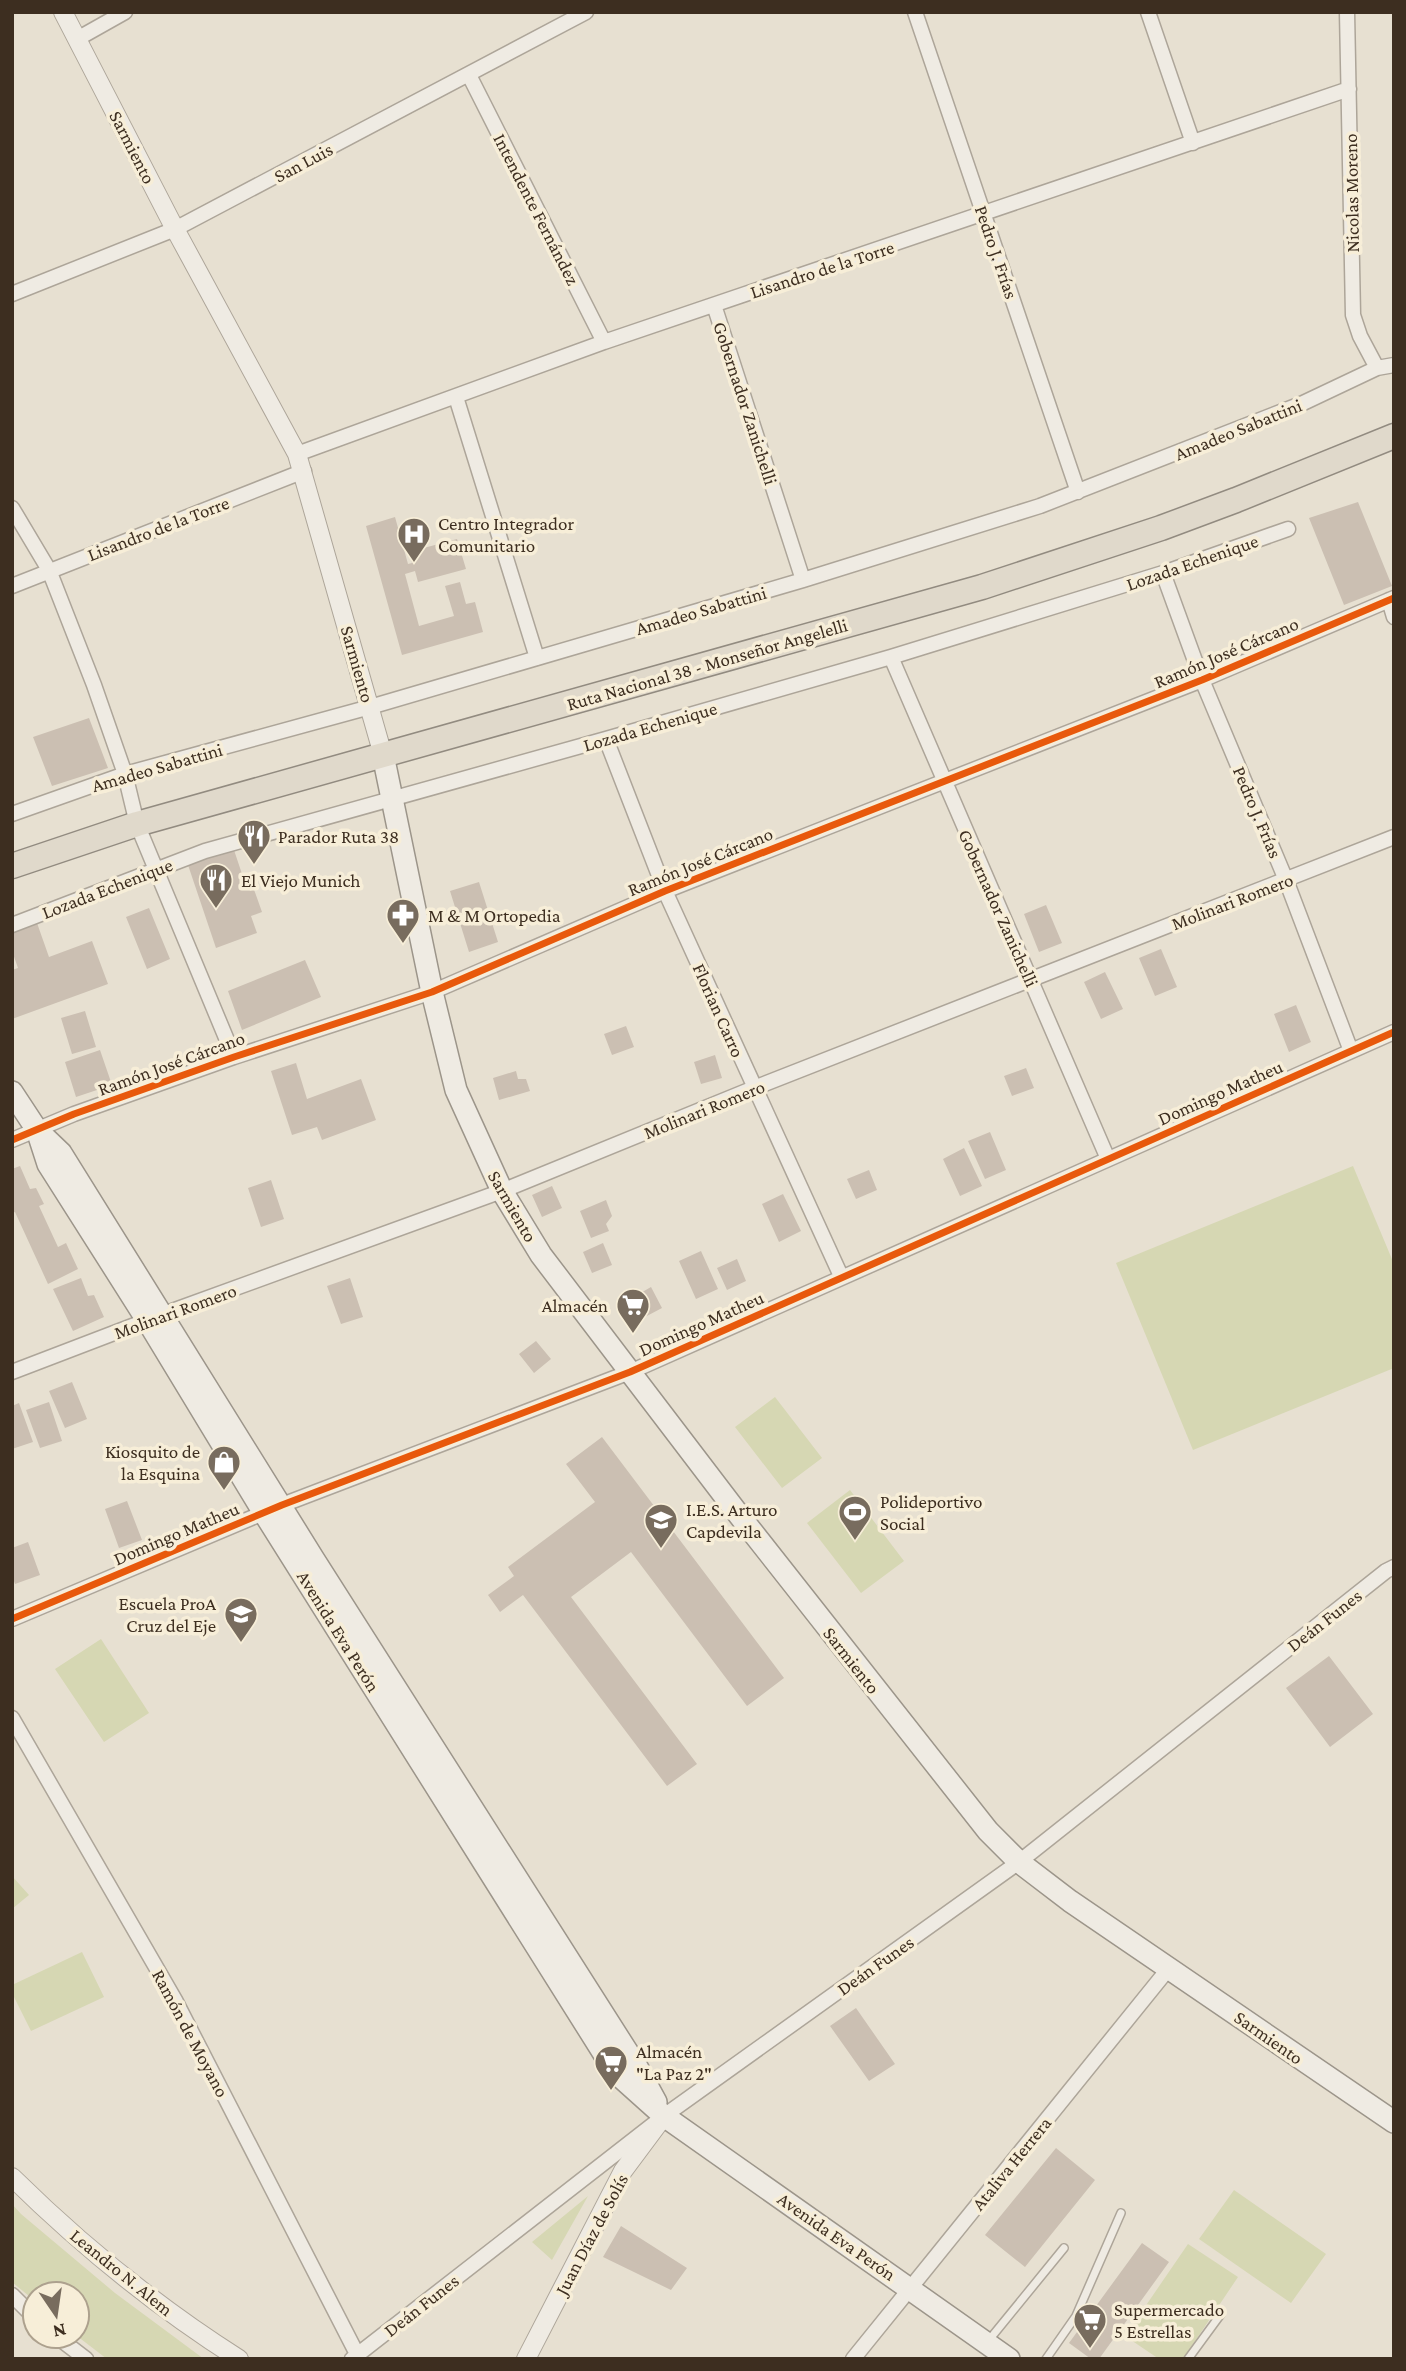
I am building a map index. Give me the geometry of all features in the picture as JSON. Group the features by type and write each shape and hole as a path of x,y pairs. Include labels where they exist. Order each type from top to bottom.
{"highway":[{"name":"Ruta Nacional 38 - Monseñor Angelelli","path":"12,866 137,824 982,587 1173,523 1394,436"}],"main road":[{"name":"Sarmiento","path":"383,755 432,992 456,1090 502,1191 541,1255 988,1831 1019,1862 1070,1901 1394,2122"},
{"name":"Avenida Eva Perón","path":"12,1092 37,1130 61,1153 154,1318 616,2073 664,2116 1009,2359"}],"street":[{"name":"Sarmiento","path":"62,12 301,463 383,755"},
{"path":"77,39 125,12"},
{"name":"San Luis","path":"12,294 176,229 586,12"},
{"name":"Pedro J. Frías","path":"915,12 1078,492"},
{"path":"1148,12 1193,143"},
{"name":"Nicolas Moreno","path":"1347,12 1353,315 1360,336 1377,368"},
{"name":"Intendente Fernández","path":"469,75 604,342"},
{"name":"Lisandro de la Torre","path":"12,586 456,397 604,342 1349,89"},
{"name":"Gobernador Zanichelli","path":"714,305 803,580"},
{"name":"Amadeo Sabattini","path":"12,814 125,774 370,708 803,580 1040,506 1301,404 1377,368 1394,365"},
{"path":"456,397 537,658"},
{"path":"12,508 49,570 125,774 137,824 234,1057"},
{"name":"Lozada Echenique","path":"12,925 205,851 891,657 1163,573 1288,529"},
{"name":"Pedro J. Frías","path":"1163,573 1202,680 1286,880 1351,1051"},
{"path":"1392,599 1394,617"},
{"name":"Ramón José Cárcano","path":"12,1140 234,1057 432,992 665,891 1202,680 1392,599"},
{"name":"Gobernador Zanichelli","path":"891,657 1108,1159"},
{"name":"Florian Carro","path":"606,739 665,891 841,1276"},
{"name":"Molinari Romero","path":"12,1372 502,1191 754,1088 1394,838"},
{"name":"Domingo Matheu","path":"12,1619 273,1509 630,1372 1394,1032"},
{"name":"Deán Funes","path":"354,2356 664,2116 1019,1862 1394,1567"},
{"name":"Ramón de Moyano","path":"12,1718 175,2000 354,2356"},
{"name":"Ataliva Herrera","path":"853,2359 1169,1968"},
{"name":"Juan Díaz de Solís","path":"526,2359 623,2171 664,2116"},
{"name":"Leandro N. Alem","path":"12,2177 119,2273 198,2333 239,2359"}],"lane":[{"path":"1046,2359 1076,2316 1121,2213"},
{"path":"987,2343 1064,2248"},
{"path":"1188,2359 1221,2314"}],"green space":[{"path":"1353,1166 1394,1264 1394,1368 1193,1450 1116,1263"},
{"path":"775,1397 822,1458 782,1488 735,1427"},
{"name":"Polideportivo Social","path":"850,1490 904,1561 861,1593 807,1523"},
{"path":"101,1639 149,1713 104,1742 55,1669"},
{"path":"12,1876 29,1895 12,1909"},
{"path":"82,1952 104,1997 31,2031 12,1993 12,1985"},
{"path":"1234,2190 1326,2254 1291,2303 1199,2239"},
{"path":"588,2196 552,2260 532,2242"},
{"path":"12,2204 115,2293 204,2359 107,2359 91,2347 91,2280 21,2280 21,2289 12,2282"},
{"path":"1188,2244 1238,2277 1183,2359 1159,2359 1125,2336"}],"building":[{"path":"1358,502 1392,586 1344,605 1309,518"},
{"path":"395,517 408,564 412,563 409,552 457,539 466,569 418,582 415,571 405,574 419,626 454,616 445,586 460,582 466,604 475,602 483,632 402,655 366,526"},
{"path":"89,718 108,768 52,786 33,737"},
{"path":"234,850 246,886 252,884 262,912 251,916 257,933 216,948 188,865"},
{"path":"479,882 498,942 469,952 450,891"},
{"path":"1046,905 1062,943 1039,952 1024,914"},
{"path":"149,908 170,959 147,969 126,917"},
{"path":"37,923 49,957 92,941 108,984 12,1019 12,970 18,968 12,951 12,932"},
{"path":"1161,949 1177,987 1155,996 1139,958"},
{"path":"305,960 321,997 242,1030 228,991"},
{"path":"1105,972 1123,1009 1101,1019 1084,982"},
{"path":"1296,1005 1311,1042 1289,1052 1274,1014"},
{"path":"85,1011 96,1047 72,1054 61,1018"},
{"path":"626,1026 634,1047 612,1055 604,1034"},
{"path":"100,1050 112,1085 76,1097 65,1062"},
{"path":"715,1055 722,1078 701,1084 694,1062"},
{"path":"296,1063 307,1099 361,1079 376,1120 322,1140 317,1127 292,1135 271,1071"},
{"path":"1026,1068 1034,1088 1012,1096 1004,1076"},
{"path":"516,1071 518,1079 526,1079 530,1091 499,1100 493,1078"},
{"path":"990,1132 1006,1170 985,1179 968,1141"},
{"path":"964,1148 982,1186 960,1196 943,1159"},
{"path":"20,1166 30,1189 36,1188 44,1204 39,1206 58,1247 66,1243 78,1269 48,1284 15,1212 12,1213 12,1169"},
{"path":"869,1170 877,1190 856,1199 847,1179"},
{"path":"271,1180 284,1219 261,1227 248,1188"},
{"path":"552,1186 562,1208 542,1217 532,1195"},
{"path":"783,1194 801,1231 779,1242 762,1204"},
{"path":"606,1200 612,1216 606,1224 609,1231 591,1238 580,1211"},
{"path":"603,1243 612,1265 592,1273 583,1252"},
{"path":"701,1251 718,1289 696,1299 679,1261"},
{"path":"737,1259 746,1281 727,1290 717,1268"},
{"path":"81,1278 88,1296 94,1295 104,1317 73,1331 53,1289"},
{"path":"350,1278 363,1317 341,1324 327,1286"},
{"path":"651,1287 662,1308 643,1318 632,1298"},
{"path":"536,1341 551,1359 534,1373 519,1354"},
{"path":"72,1382 87,1419 65,1428 49,1391"},
{"path":"49,1402 62,1441 40,1448 26,1410"},
{"path":"19,1403 33,1442 12,1449 12,1406"},
{"path":"602,1437 784,1678 747,1706 631,1552 571,1597 697,1764 667,1786 523,1595 500,1612 488,1595 514,1576 508,1567 595,1502 566,1464"},
{"path":"127,1501 142,1540 119,1548 105,1509"},
{"path":"28,1542 40,1575 15,1584 12,1576 12,1548"},
{"path":"1329,1656 1373,1714 1330,1747 1286,1688"},
{"path":"856,2008 895,2064 869,2081 830,2026"},
{"path":"1056,2148 1095,2180 1025,2267 985,2235"},
{"path":"621,2226 687,2268 671,2290 603,2257"},
{"path":"1142,2243 1169,2262 1099,2359 1091,2359 1069,2343"}],"cycle path":[{"path":"12,1140 74,1114 234,1057 432,992 665,891 1202,680 1394,598"},
{"path":"12,1619 282,1505 630,1372 1394,1032"}],"place":[{"name":"Centro Integrador Comunitario","path":"414,564"},
{"name":"Parador Ruta 38","path":"254,866"},
{"name":"El Viejo Munich","path":"216,910"},
{"name":"M & M Ortopedia","path":"403,945"},
{"name":"Almacén","path":"633,1335"},
{"name":"Kiosquito de la Esquina","path":"224,1492"},
{"name":"Polideportivo Social","path":"855,1542"},
{"name":"I.E.S. Arturo Capdevila","path":"661,1550"},
{"name":"Escuela ProA Cruz del Eje","path":"241,1644"},
{"name":"Almacén \"La Paz 2\"","path":"611,2092"},
{"name":"Supermercado 5 Estrellas","path":"1090,2350"}]}
